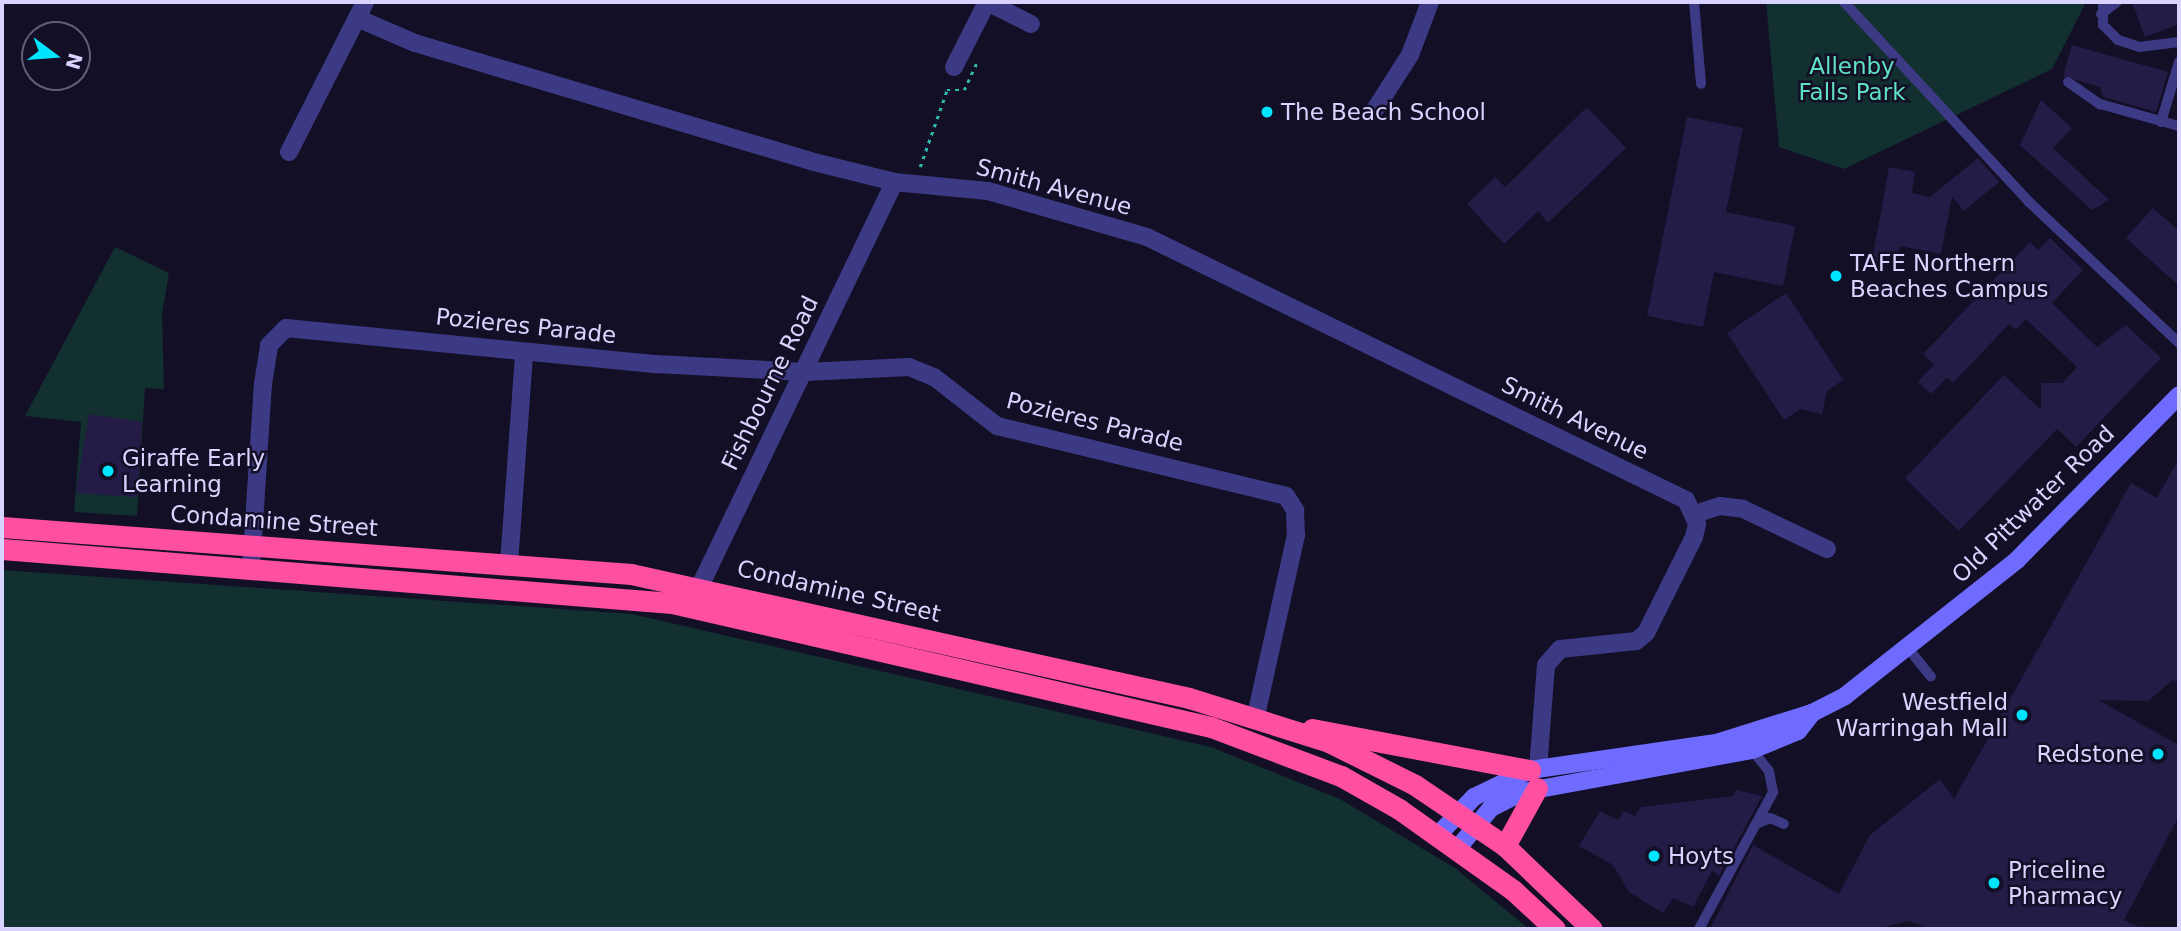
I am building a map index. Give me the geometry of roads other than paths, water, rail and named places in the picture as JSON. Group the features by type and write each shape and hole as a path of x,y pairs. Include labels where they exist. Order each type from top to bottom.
{"highway":[{"name":"Condamine Street","path":"2,527 509,564 700,586 1256,716 1365,758 1476,824 1505,846 1592,929"},
{"name":"Condamine Street","path":"2,549 562,590 691,607 1211,727 1341,776 1440,833 1555,929"},
{"name":"Fishbourne Road","path":"691,607 700,586"},
{"path":"1293,729 1341,730 1535,775 1505,846"}],"street":[{"path":"289,152 365,2"},
{"path":"954,67 987,2 1031,24"},
{"path":"1374,111 1410,55 1430,2"},
{"name":"Smith Avenue","path":"357,18 415,43 894,182 988,191 1147,237 1671,492 1695,514"},
{"name":"Fishbourne Road","path":"700,586 894,182"},
{"name":"Pozieres Parade","path":"252,546 270,345 286,328 321,329 524,354 804,372 909,367 934,377 997,426 1286,496 1295,510 1296,535 1256,716"},
{"path":"509,564 524,354"},
{"name":"Old Pittwater Road","path":"1458,848 1476,824 1535,775 1752,750 1798,731 1812,713 1907,647 2017,560 2179,396"},
{"path":"1535,775 1546,665 1560,649 1636,641 1646,633 1694,537 1695,514 1720,506 1743,509 1827,549"},
{"path":"251,569 252,546"},
{"name":"Old Pittwater Road","path":"1440,833 1457,812 1535,775 1716,743 1812,713"}],"lane":[{"path":"1694,2 1702,84"},
{"path":"1844,2 2029,202 2179,343"},
{"path":"2103,2 2101,14 2118,40 2139,47 2179,42"},
{"path":"2101,14 2117,2"},
{"path":"2161,122 2179,62"},
{"path":"2068,82 2100,104 2179,126"},
{"path":"1907,647 1931,677"},
{"path":"1699,929 1773,792 1769,771 1752,750"},
{"path":"1756,824 1770,818 1784,824"}],"place":[{"name":"The Beach School","path":"1267,112"},
{"name":"TAFE Northern Beaches Campus","path":"1836,276"},
{"name":"Giraffe Early Learning","path":"108,471"},
{"name":"Westfield Warringah Mall","path":"2022,715"},
{"name":"Redstone","path":"2158,754"},
{"name":"Hoyts","path":"1654,856"},
{"name":"Priceline Pharmacy","path":"1994,883"}],"park label":[{"name":"Allenby Falls Park","path":"1852,79"}]}
